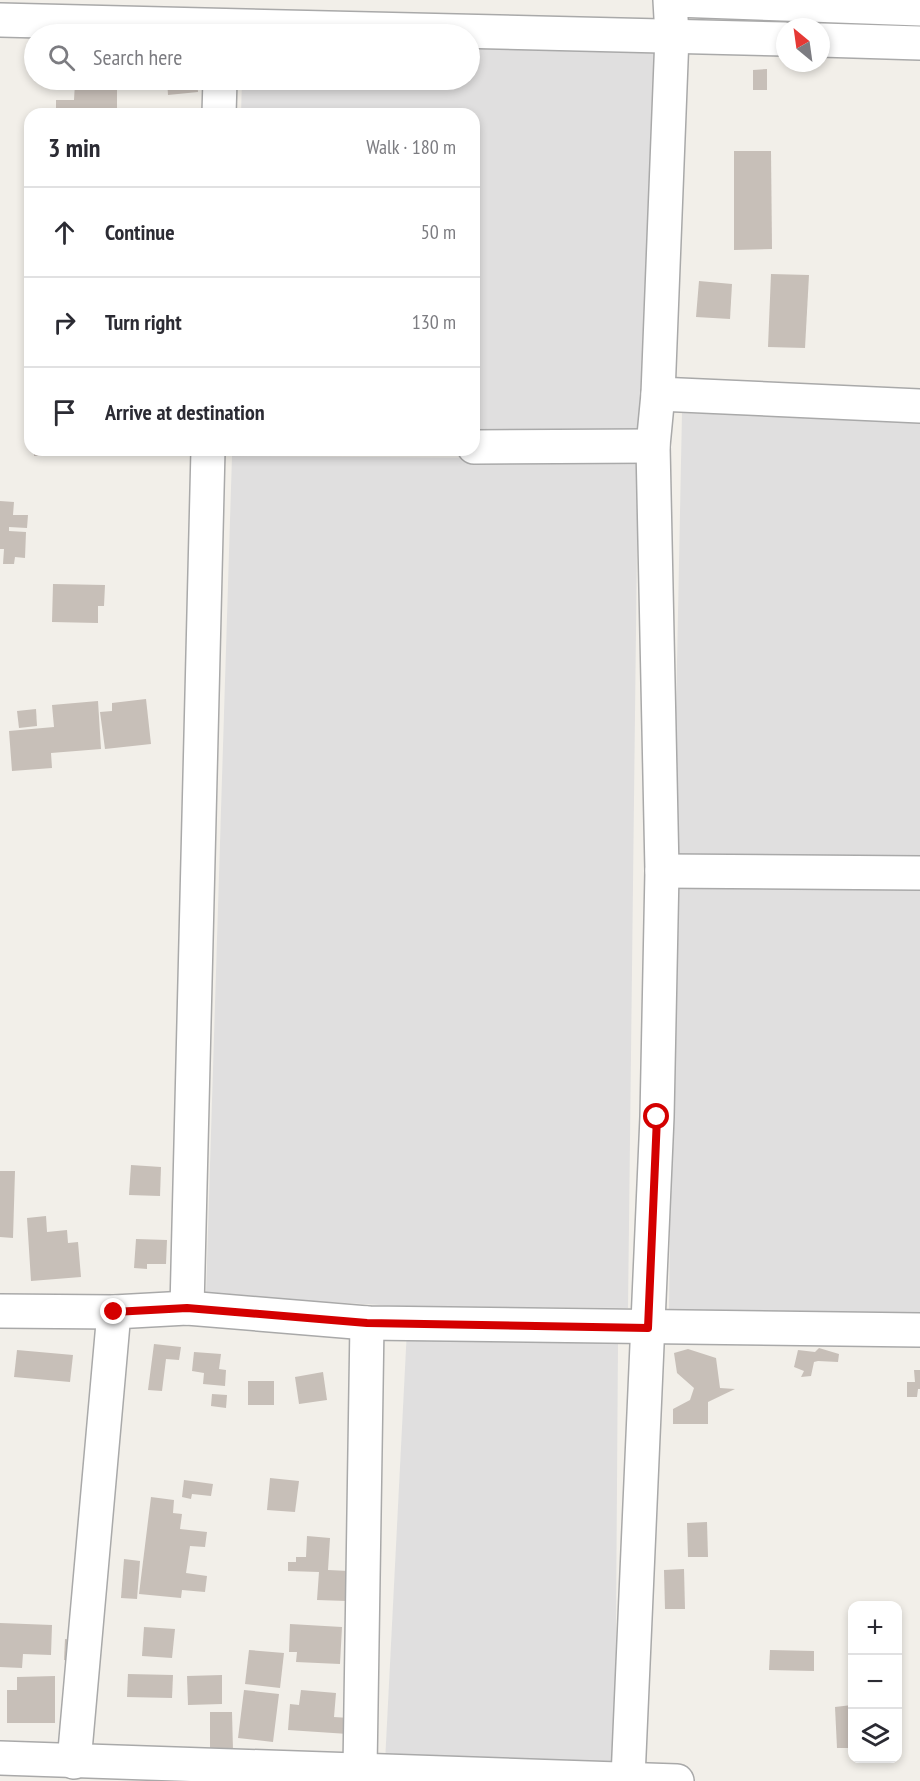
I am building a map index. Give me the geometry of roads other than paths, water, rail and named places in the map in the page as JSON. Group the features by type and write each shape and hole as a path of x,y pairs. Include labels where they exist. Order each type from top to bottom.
{"street":[{"path":"628,1778 657,1117 662,871 653,446 658,394 672,36 670,0"},
{"path":"675,0 920,9"},
{"path":"0,20 222,20 334,24"},
{"path":"480,29 776,39"},
{"path":"830,40 920,43"},
{"path":"219,108 220,90"},
{"path":"658,394 920,406"},
{"path":"480,447 653,446"},
{"path":"187,1308 208,456"},
{"path":"662,871 920,873"},
{"path":"0,1311 114,1312 187,1308 367,1323 920,1330"},
{"path":"74,1762 114,1312"},
{"path":"360,1769 367,1323"},
{"path":"0,1758 677,1781"}]}
